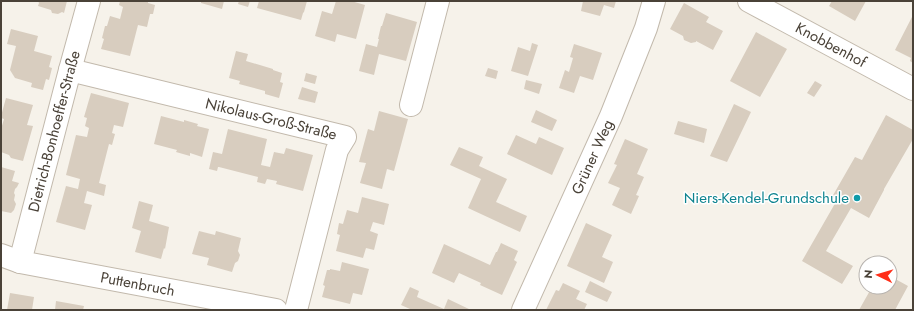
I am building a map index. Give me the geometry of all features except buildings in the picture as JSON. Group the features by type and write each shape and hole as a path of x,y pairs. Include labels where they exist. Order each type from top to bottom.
{"street":[{"name":"Dietrich-Bonhoeffer-Straße","path":"10,258 70,70 89,1"},
{"path":"411,104 438,1"},
{"name":"Grüner Weg","path":"523,310 611,116 646,28 654,1"},
{"name":"Knobbenhof","path":"749,1 913,89"},
{"name":"Nikolaus-Groß-Straße","path":"70,70 345,137 337,150 296,310"},
{"name":"Puttenbruch","path":"10,258 276,310"}],"place":[{"name":"Niers-Kendel-Grundschule","path":"857,198"}]}
